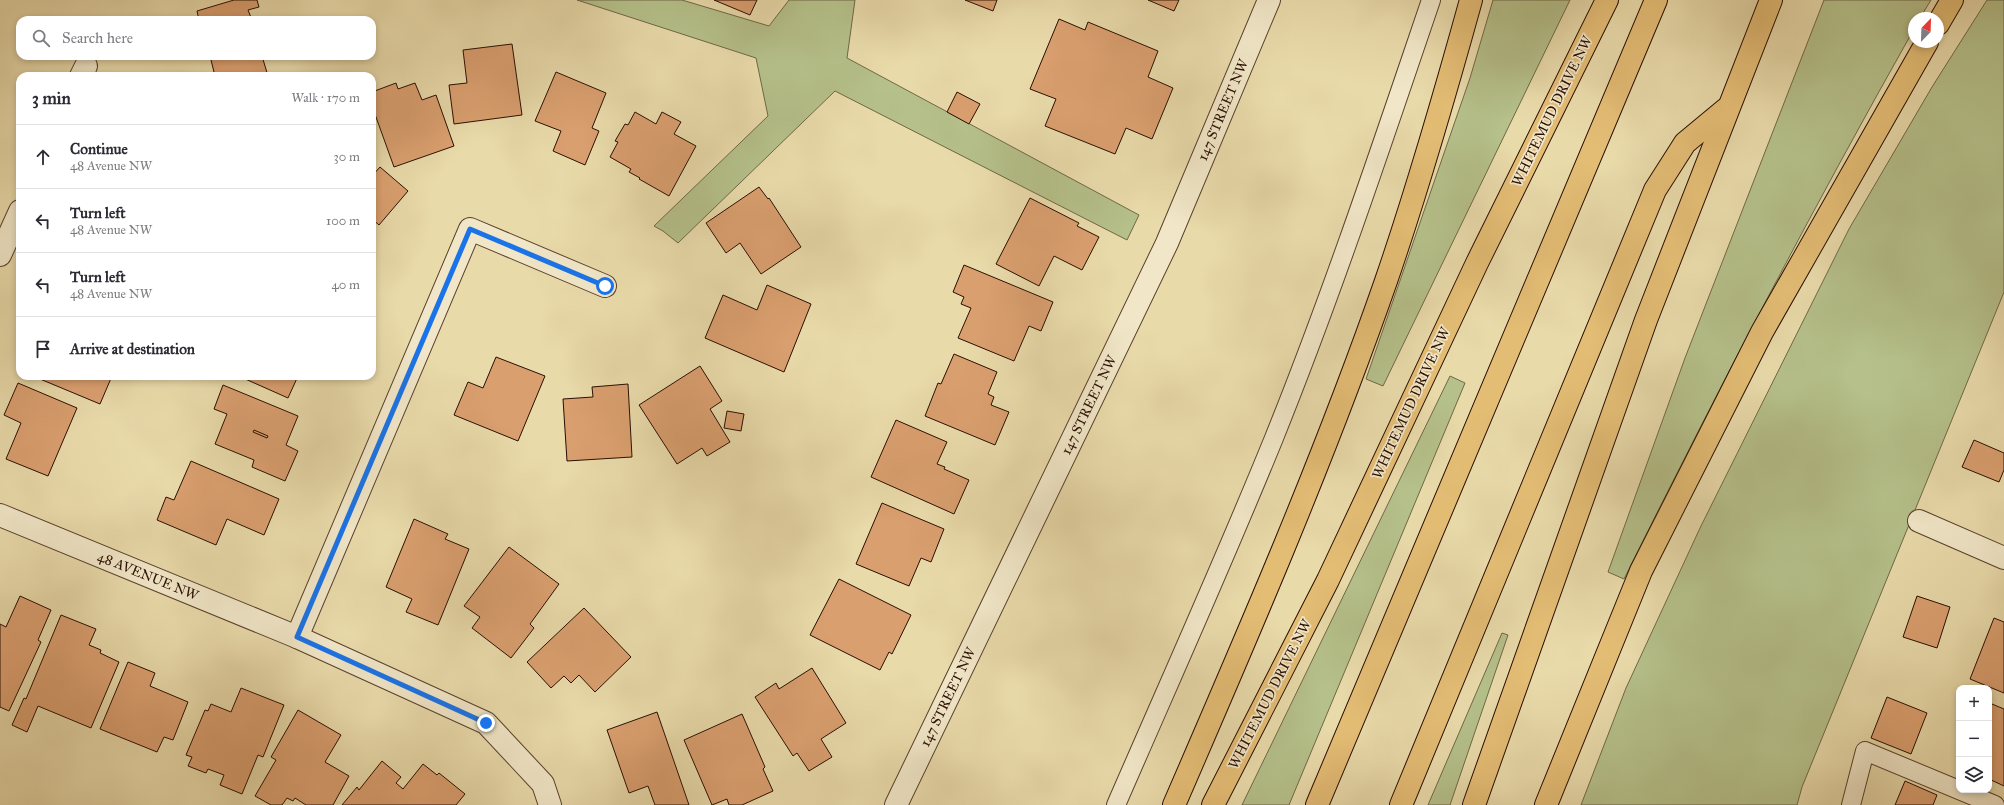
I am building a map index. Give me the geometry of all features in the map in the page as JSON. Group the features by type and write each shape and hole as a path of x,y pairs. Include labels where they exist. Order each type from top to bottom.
{"highway":[{"path":"1174,805 1260,609 1386,281 1440,112 1471,0"},
{"name":"WHITEMUD DRIVE NW","path":"1213,805 1328,580 1477,263 1607,0"},
{"path":"1317,805 1656,0"},
{"path":"1474,805 1646,320 1771,0"},
{"path":"1944,14 1952,0"},
{"path":"1546,805 1641,571 1762,332 1924,48"},
{"path":"1401,805 1655,190 1685,143 1728,108"}],"street":[{"name":"147 STREET NW","path":"896,805 1167,243 1269,0"},
{"path":"0,255 16,220"},
{"path":"297,637 470,229 605,286"},
{"name":"48 AVENUE NW","path":"0,515 297,637 486,723 543,784 550,805"},
{"path":"1919,521 2004,558"}],"lane":[{"path":"1116,805 1207,599 1274,437 1353,233 1431,0"},
{"path":"1851,805 1865,751 1995,805"}],"green space":[{"path":"577,0 682,0 769,26 789,0 855,0 847,58 1139,215 1127,240 835,91 678,243 654,226 768,116 756,58"},
{"path":"1493,0 1570,0 1383,386 1366,379 1470,78"},
{"path":"1824,0 1931,0 1924,12 1908,12 1908,40 1765,302 1624,579 1608,572 1685,358"},
{"path":"1987,0 2004,0 2004,292 1802,787 1797,805 1581,805 1626,688 1700,528 1849,229 1932,87"},
{"path":"1450,376 1465,383 1289,805 1242,805"},
{"path":"1502,633 1508,635 1450,805 1428,805"}],"building":[{"path":"234,0 257,0 259,7 248,10 250,16 198,16 197,11"},
{"path":"714,0 757,0 750,15"},
{"path":"965,0 997,0 993,11"},
{"path":"1148,0 1179,0 1174,11"},
{"path":"1059,19 1085,30 1088,22 1158,51 1148,77 1173,88 1152,139 1126,128 1115,154 1045,126 1056,99 1030,89"},
{"path":"512,44 522,115 454,124 449,85 467,83 463,50"},
{"path":"211,60 263,60 267,72 214,72"},
{"path":"556,72 606,93 592,128 599,131 585,165 553,151 561,131 535,121"},
{"path":"396,83 398,89 415,83 422,100 436,95 454,146 394,167 376,117 376,90"},
{"path":"957,92 980,104 969,124 947,112"},
{"path":"635,112 656,124 662,112 681,122 674,134 696,146 669,196 639,179 640,178 629,172 631,169 610,157 618,142 615,141 625,124 628,125"},
{"path":"380,167 408,191 379,225 376,222 376,172"},
{"path":"759,187 768,199 769,198 801,247 761,274 740,243 726,253 706,223"},
{"path":"1030,198 1079,223 1077,226 1099,237 1082,270 1054,256 1039,286 996,264"},
{"path":"964,265 1053,302 1041,331 1029,326 1014,361 958,338 971,308 961,304 964,297 953,292"},
{"path":"767,285 811,304 784,372 705,338 723,295 757,310"},
{"path":"954,354 997,372 988,394 994,397 991,405 1009,412 995,445 925,416 938,383 941,384"},
{"path":"496,357 545,376 518,441 454,415 468,382 483,388"},
{"path":"700,366 722,401 710,409 730,442 707,456 702,448 677,464 639,405"},
{"path":"42,380 110,380 100,404"},
{"path":"248,380 296,380 288,398"},
{"path":"18,383 77,408 48,476 6,459 21,423 4,415"},
{"path":"628,384 632,457 567,461 563,399 593,397 592,387"},
{"path":"223,385 298,416 286,445 298,451 285,481 252,467 254,460 215,444 227,414 214,409"},
{"path":"727,411 744,414 741,431 724,428"},
{"path":"896,420 947,442 937,464 945,467 944,469 969,480 954,514 871,477"},
{"path":"254,430 268,436 267,438 253,432"},
{"path":"1974,440 2004,453 2004,470 1999,482 1962,467"},
{"path":"191,461 279,499 264,535 227,519 216,545 157,520 166,497 174,500"},
{"path":"882,503 944,529 931,562 921,558 909,586 856,564"},
{"path":"414,519 448,534 445,539 469,549 438,625 406,612 412,599 386,587"},
{"path":"509,547 559,584 530,624 534,628 511,658 472,628 480,617 464,606"},
{"path":"839,579 911,615 892,654 889,652 880,670 810,635"},
{"path":"20,596 51,610 38,640 41,642 9,711 0,707 0,624 6,627"},
{"path":"1917,596 1950,607 1937,648 1903,637"},
{"path":"584,608 631,657 595,692 579,675 571,683 564,676 551,688 527,662"},
{"path":"61,615 96,629 89,645 101,650 100,653 119,662 91,728 38,706 27,732 12,725 24,698 26,699"},
{"path":"1994,618 2004,622 2004,693 1992,688 1992,685 1985,685 1970,679"},
{"path":"128,662 155,673 150,686 188,702 173,740 164,737 157,752 100,729"},
{"path":"812,668 846,723 821,739 832,757 809,771 797,753 793,756 755,697 776,683 779,689"},
{"path":"241,688 284,705 263,757 258,755 242,794 220,785 224,775 208,769 206,773 188,766 192,757 186,755 205,710 208,711 211,704 231,712"},
{"path":"1887,697 1927,713 1911,754 1871,738"},
{"path":"1992,704 2004,709 2004,786 1992,780"},
{"path":"298,710 341,735 325,762 349,776 333,805 306,805 295,798 293,801 287,798 282,805 271,805 255,796 276,760 271,757"},
{"path":"657,712 689,805 655,805 648,786 629,793 607,730"},
{"path":"742,714 765,767 763,769 773,791 742,805 729,805 727,799 712,805 684,740"},
{"path":"382,761 401,777 396,783 403,789 423,764 437,775 439,773 465,794 456,805 342,805 357,787 359,790"},
{"path":"1905,781 1937,795 1933,805 1895,805"}],"route":[{"path":"486,723 297,637 470,229 605,286"}]}
